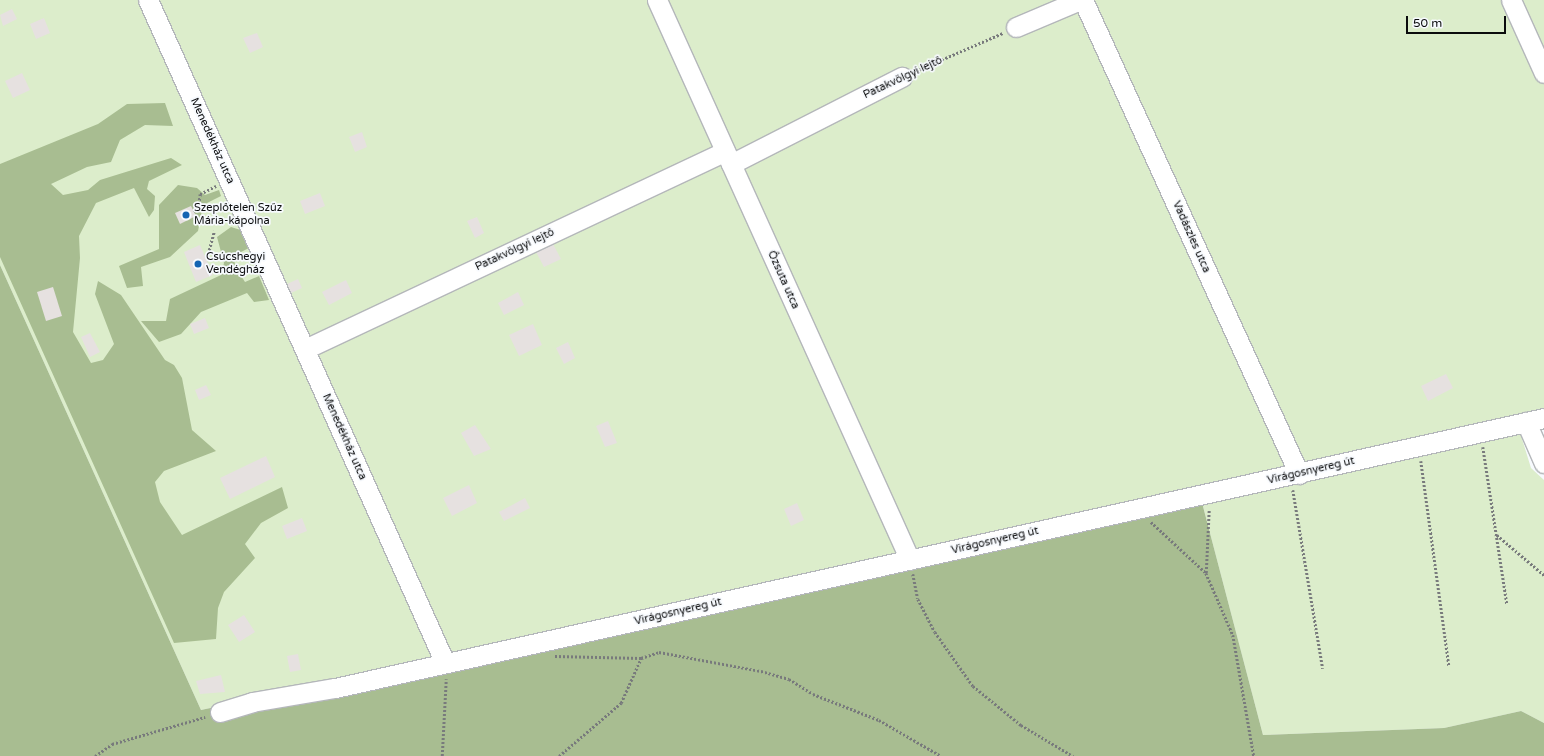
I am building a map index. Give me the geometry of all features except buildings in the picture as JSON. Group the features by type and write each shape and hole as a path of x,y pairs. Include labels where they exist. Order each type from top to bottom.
{"street":[{"name":"Menedékház utca","path":"148,0 445,663"},
{"name":"Őzsuta utca","path":"657,0 910,560"},
{"path":"1016,27 1080,0"},
{"name":"Vadászles utca","path":"1083,0 1294,475"},
{"path":"1511,0 1544,73"},
{"name":"Patakvölgyi lejtő","path":"305,349 902,77"},
{"path":"1535,420 1544,463"},
{"name":"Virágosnyereg út","path":"445,663 1294,475 1535,420"},
{"path":"220,712 252,702 445,663"}],"path":[{"name":"Patakvölgyi lejtő","path":"902,77 1016,27"},
{"path":"193,211 198,208 200,194 229,180"},
{"path":"208,254 214,231"},
{"path":"1481,432 1507,604"},
{"path":"1419,446 1449,666"},
{"path":"1294,475 1323,669"},
{"path":"1206,573 1210,493"},
{"path":"1138,509 1206,573 1233,635 1254,756"},
{"path":"1496,534 1544,575"},
{"path":"910,560 918,599 935,632 973,686 1021,725 1073,756"},
{"path":"547,656 642,658 659,652 789,679 813,694 879,720 941,756"},
{"path":"559,756 621,703 642,658"},
{"path":"442,756 445,663"},
{"path":"95,756 112,744 220,712"}],"green space":[{"path":"0,0 1544,0 1544,409 1515,416 1531,468 1544,480 1544,723 1521,711 1444,728 1263,735 1200,495 201,710 0,265"},
{"path":"165,103 173,126 145,125 120,140 111,162 87,167 51,184 63,195 88,190 100,180 171,158 182,165 149,181 147,189 155,196 154,210 149,217 134,188 96,203 79,236 80,258 73,332 91,363 103,360 114,344 95,294 98,281 121,295 165,360 174,365 182,378 192,430 216,451 164,471 155,482 160,502 182,535 282,487 288,508 261,523 245,544 255,558 224,592 218,608 216,639 174,643 0,257 0,164 98,124 127,104"},
{"path":"178,185 197,188 205,195 219,190 221,196 203,205 198,231 170,257 141,267 143,286 127,288 119,266 159,249 159,205"},
{"path":"231,227 247,232 253,246 233,256 236,268 245,282 259,276 269,300 254,302 247,293 201,312 181,334 159,342 141,321 166,321 170,299 221,275 224,263 217,237"},
{"path":"0,265 201,710 1200,495 1263,735 1444,728 1521,711 1544,723 1544,756 0,756"}],"place":[{"name":"Szeplőtelen Szűz Mária-kápolna","path":"186,215"},
{"name":"Csúcshegyi Vendégház","path":"198,264"}]}
